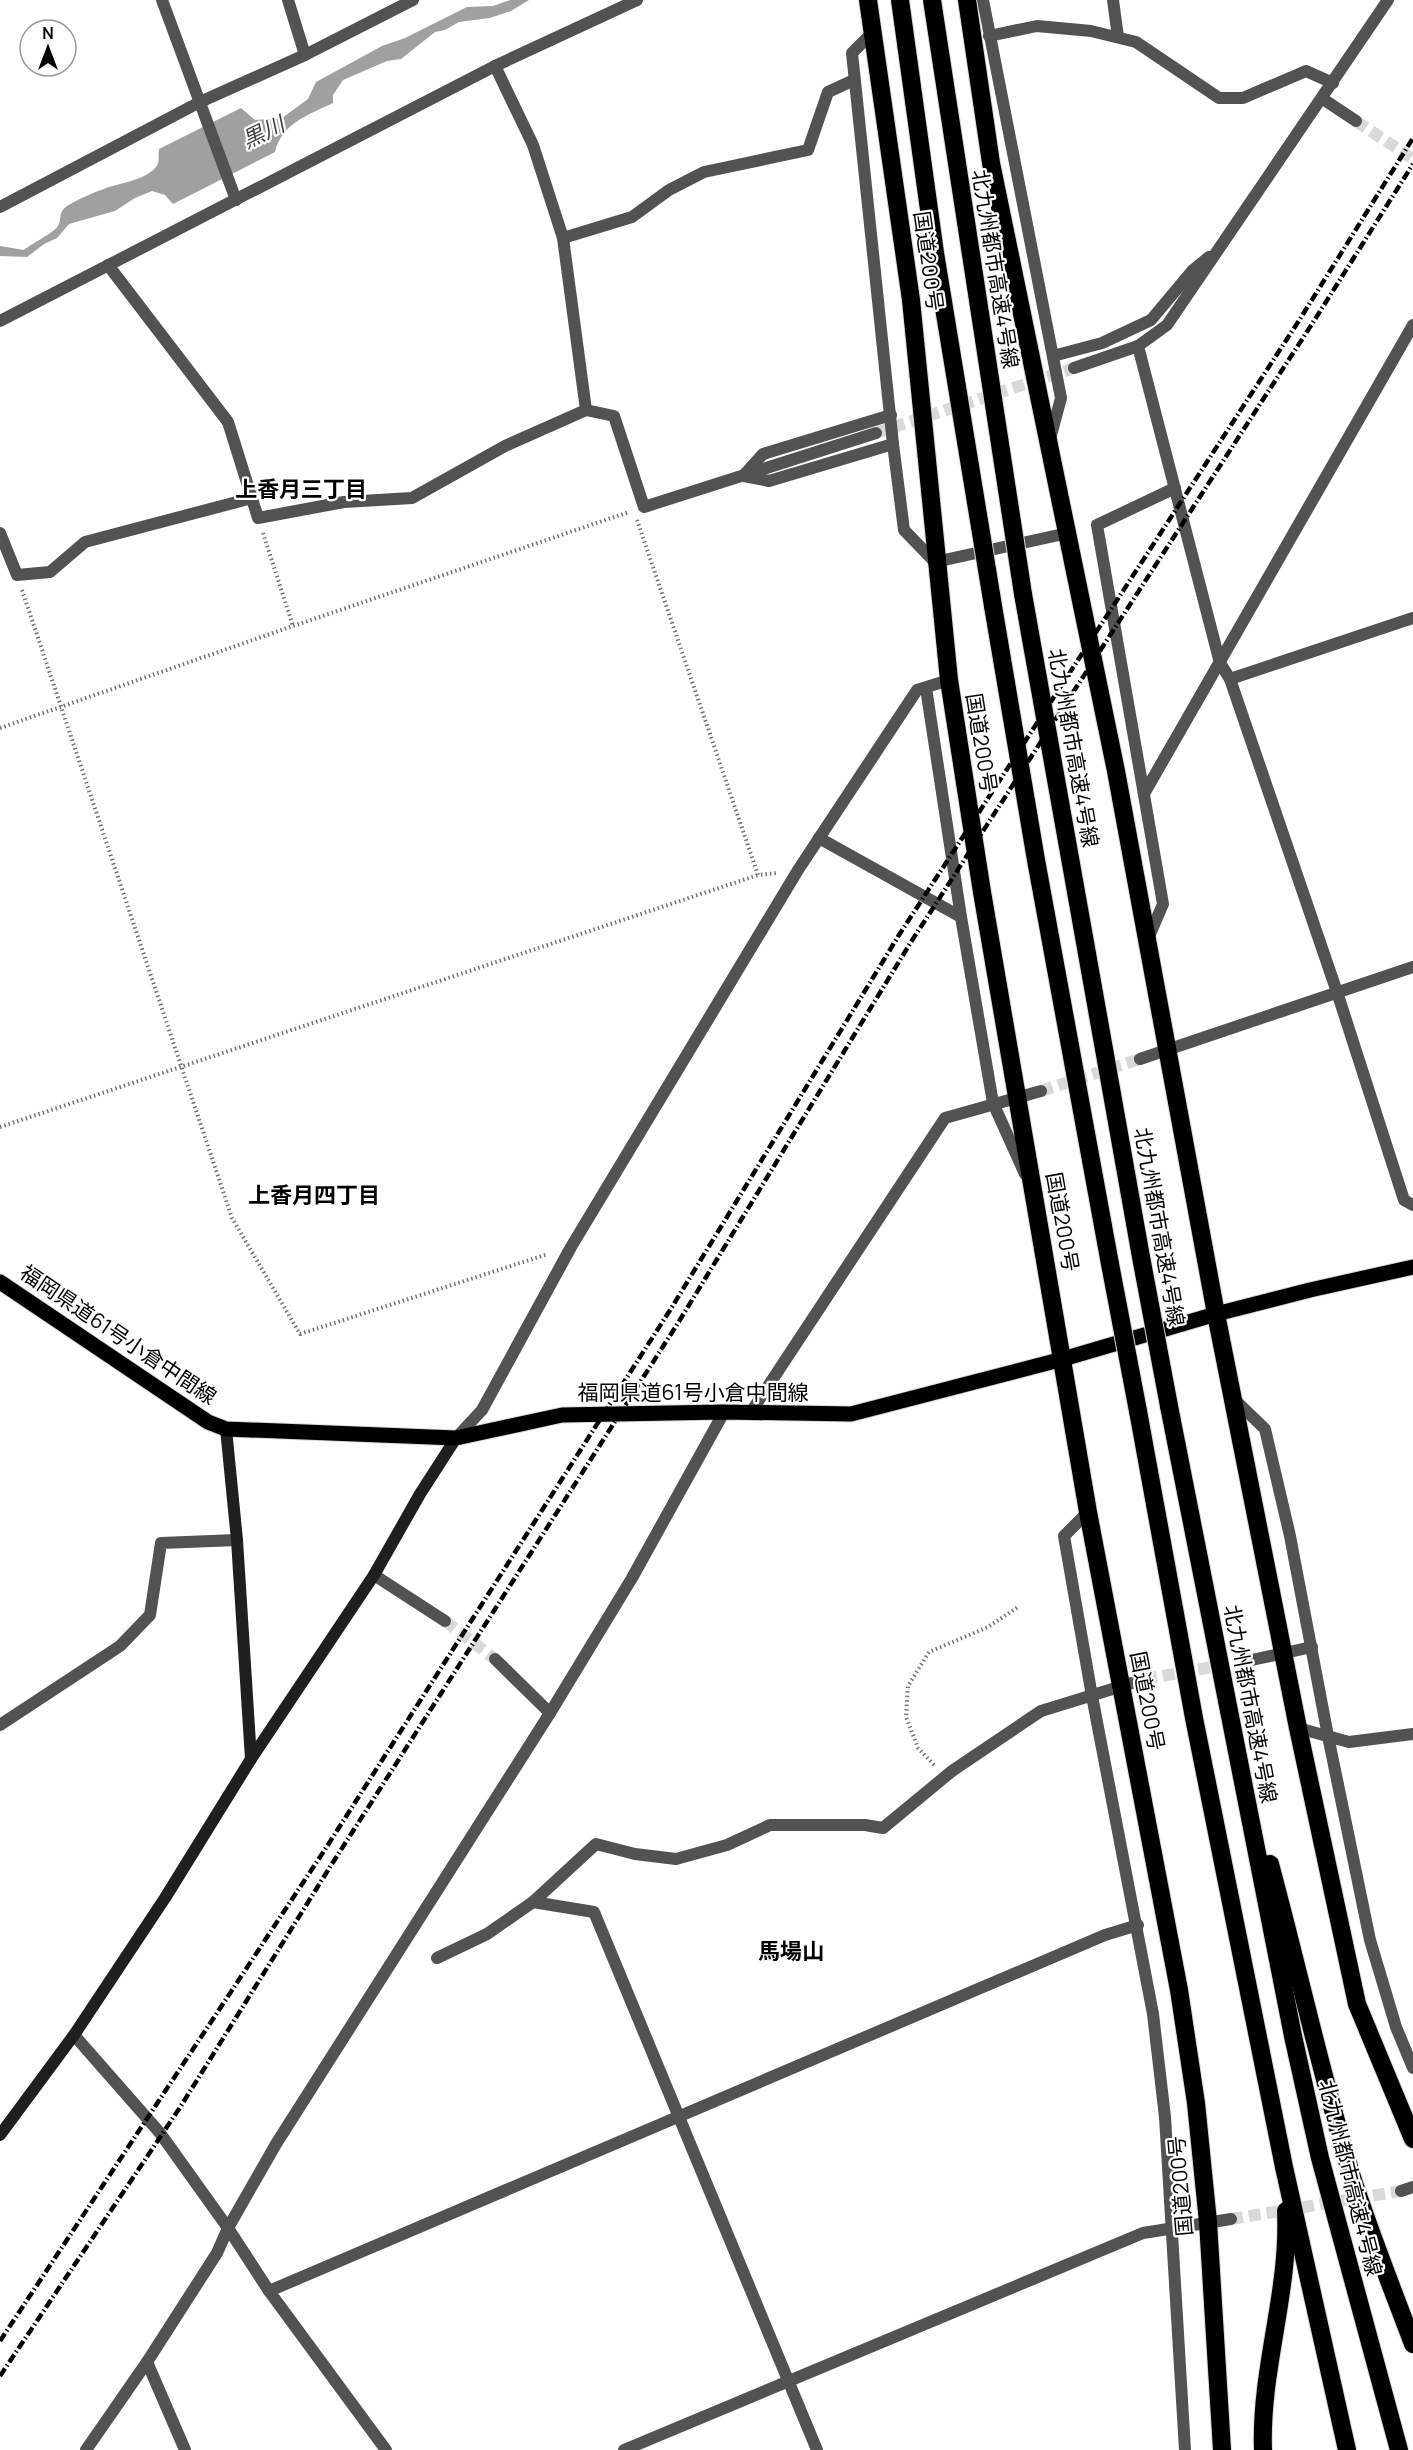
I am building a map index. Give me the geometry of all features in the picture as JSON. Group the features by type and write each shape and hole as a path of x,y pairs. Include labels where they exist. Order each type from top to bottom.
{"highway":[{"name":"国道200号","path":"868,0 912,300 935,562 949,680 980,880 1088,1512 1179,1990 1196,2103 1208,2222 1222,2450"},
{"path":"900,0 935,253 1036,861 1194,1718 1284,2167 1347,2450"},
{"name":"北九州都市高速4号線","path":"932,0 1023,594 1169,1406 1293,2036 1320,2158 1399,2450"},
{"path":"967,0 991,163 1116,771 1216,1314 1298,1728 1357,2004 1413,2139"},
{"path":"1228,1709 1353,2177 1384,2269 1413,2344"},
{"path":"1263,2450 1262,2422 1268,2372 1285,2273 1287,2230 1284,2167"}],"main road":[{"name":"福岡県道61号小倉中間線","path":"0,1282 208,1422 226,1429 456,1438 562,1415 724,1412 850,1414 1063,1359 1216,1314 1413,1267"}],"street":[{"path":"162,0 236,197"},
{"path":"288,0 305,55"},
{"path":"0,207 413,0"},
{"path":"0,321 236,197 495,66 637,0"},
{"path":"983,0 1062,398 1049,442"},
{"path":"1113,0 1118,37"},
{"path":"1074,368 1138,346 1167,325 1323,99 1388,0"},
{"path":"989,36 1037,26 1091,31 1118,37 1136,42 1219,98 1243,98 1306,71 1333,83"},
{"path":"872,33 852,53 904,530 935,562 1068,533"},
{"path":"495,66 533,145 563,238 586,410"},
{"path":"563,238 632,217 669,190 704,172 808,150 828,92 854,80"},
{"path":"1323,99 1356,121"},
{"path":"1053,356 1101,343 1151,320 1192,271 1220,248"},
{"path":"108,265 228,422 258,518 344,502 412,498 505,446 586,410 614,416 644,507 876,433"},
{"path":"1144,792 1413,325"},
{"path":"1138,346 1220,663 1230,679 1337,992 1404,1200 1413,1205"},
{"path":"743,475 763,454 891,415"},
{"path":"743,475 769,482 893,444"},
{"path":"1147,943 1163,904 1097,525 1175,488"},
{"path":"0,533 17,575 50,572 85,542 252,498"},
{"path":"1230,679 1413,618"},
{"path":"0,2135 74,2035 165,1898 251,1760 374,1575 420,1494 456,1438 482,1410 572,1247 798,870 917,690 949,680"},
{"path":"926,688 961,917 993,1103 1035,1197"},
{"path":"819,838 961,917"},
{"path":"1140,1059 1413,967"},
{"path":"751,1412 945,1119 993,1103 1041,1091"},
{"path":"1233,1398 1265,1429 1312,1647 1370,1940 1396,2027 1413,2068"},
{"path":"86,2450 147,2362 217,2253 228,2228 276,2144 550,1713 632,1578 724,1412"},
{"path":"226,1429 237,1540 251,1760"},
{"path":"1088,1512 1064,1536 1092,1696 1138,1925 1158,2048 1166,2117 1185,2450"},
{"path":"0,1725 66,1684 120,1646 150,1615 161,1543 237,1540"},
{"path":"374,1575 444,1621"},
{"path":"1247,1661 1312,1647"},
{"path":"495,1659 550,1713"},
{"path":"437,1958 487,1934 533,1902 596,1844 634,1854 676,1858 728,1845 770,1825 865,1825 883,1828 952,1771 1041,1712 1145,1679"},
{"path":"1298,1728 1349,1742 1413,1734"},
{"path":"533,1902 594,1912 817,2450"},
{"path":"269,2291 1105,1935 1138,1925"},
{"path":"74,2035 160,2133 228,2228 269,2291 386,2450"},
{"path":"624,2450 1143,2233 1173,2226 1232,2219"},
{"path":"147,2362 185,2450"}],"path":[{"path":"0,728 634,510 758,875"},
{"path":"258,518 293,626"},
{"path":"17,575 232,1218 300,1334 572,1247"},
{"path":"0,1127 758,875 798,870"},
{"path":"952,1771 935,1766 918,1748 906,1717 908,1686 929,1652 988,1627 1018,1607"}],"water":[{"name":"黒川","path":"510,0 529,0 511,11 490,18 459,22 445,30 435,32 401,59 387,61 343,80 333,95 333,103 297,121 278,142 275,152 173,204 165,195 152,191 135,198 115,211 69,224 57,238 44,244 27,257 0,256 0,246 24,250 52,231 58,226 62,211 67,206 84,197 151,172 158,163 159,149 241,108 255,120 282,118 308,99 316,82 382,46 405,38 467,7 493,6"}],"tunnel":[{"path":"1356,121 1413,159"},
{"path":"876,433 1074,368"},
{"path":"1041,1091 1140,1059"},
{"path":"445,1621 495,1659"},
{"path":"1145,1679 1247,1661"},
{"path":"1231,2219 1401,2191"}],"railway":[{"path":"0,2341 324,1851 672,1307 899,935 1300,319 1413,138"},
{"path":"0,2376 179,2109 330,1867 678,1323 911,942 1312,324 1413,164"}],"district":[{"name":"上香月三丁目","path":"301,489"},
{"name":"上香月四丁目","path":"314,1195"},
{"name":"馬場山","path":"791,1951"}]}
